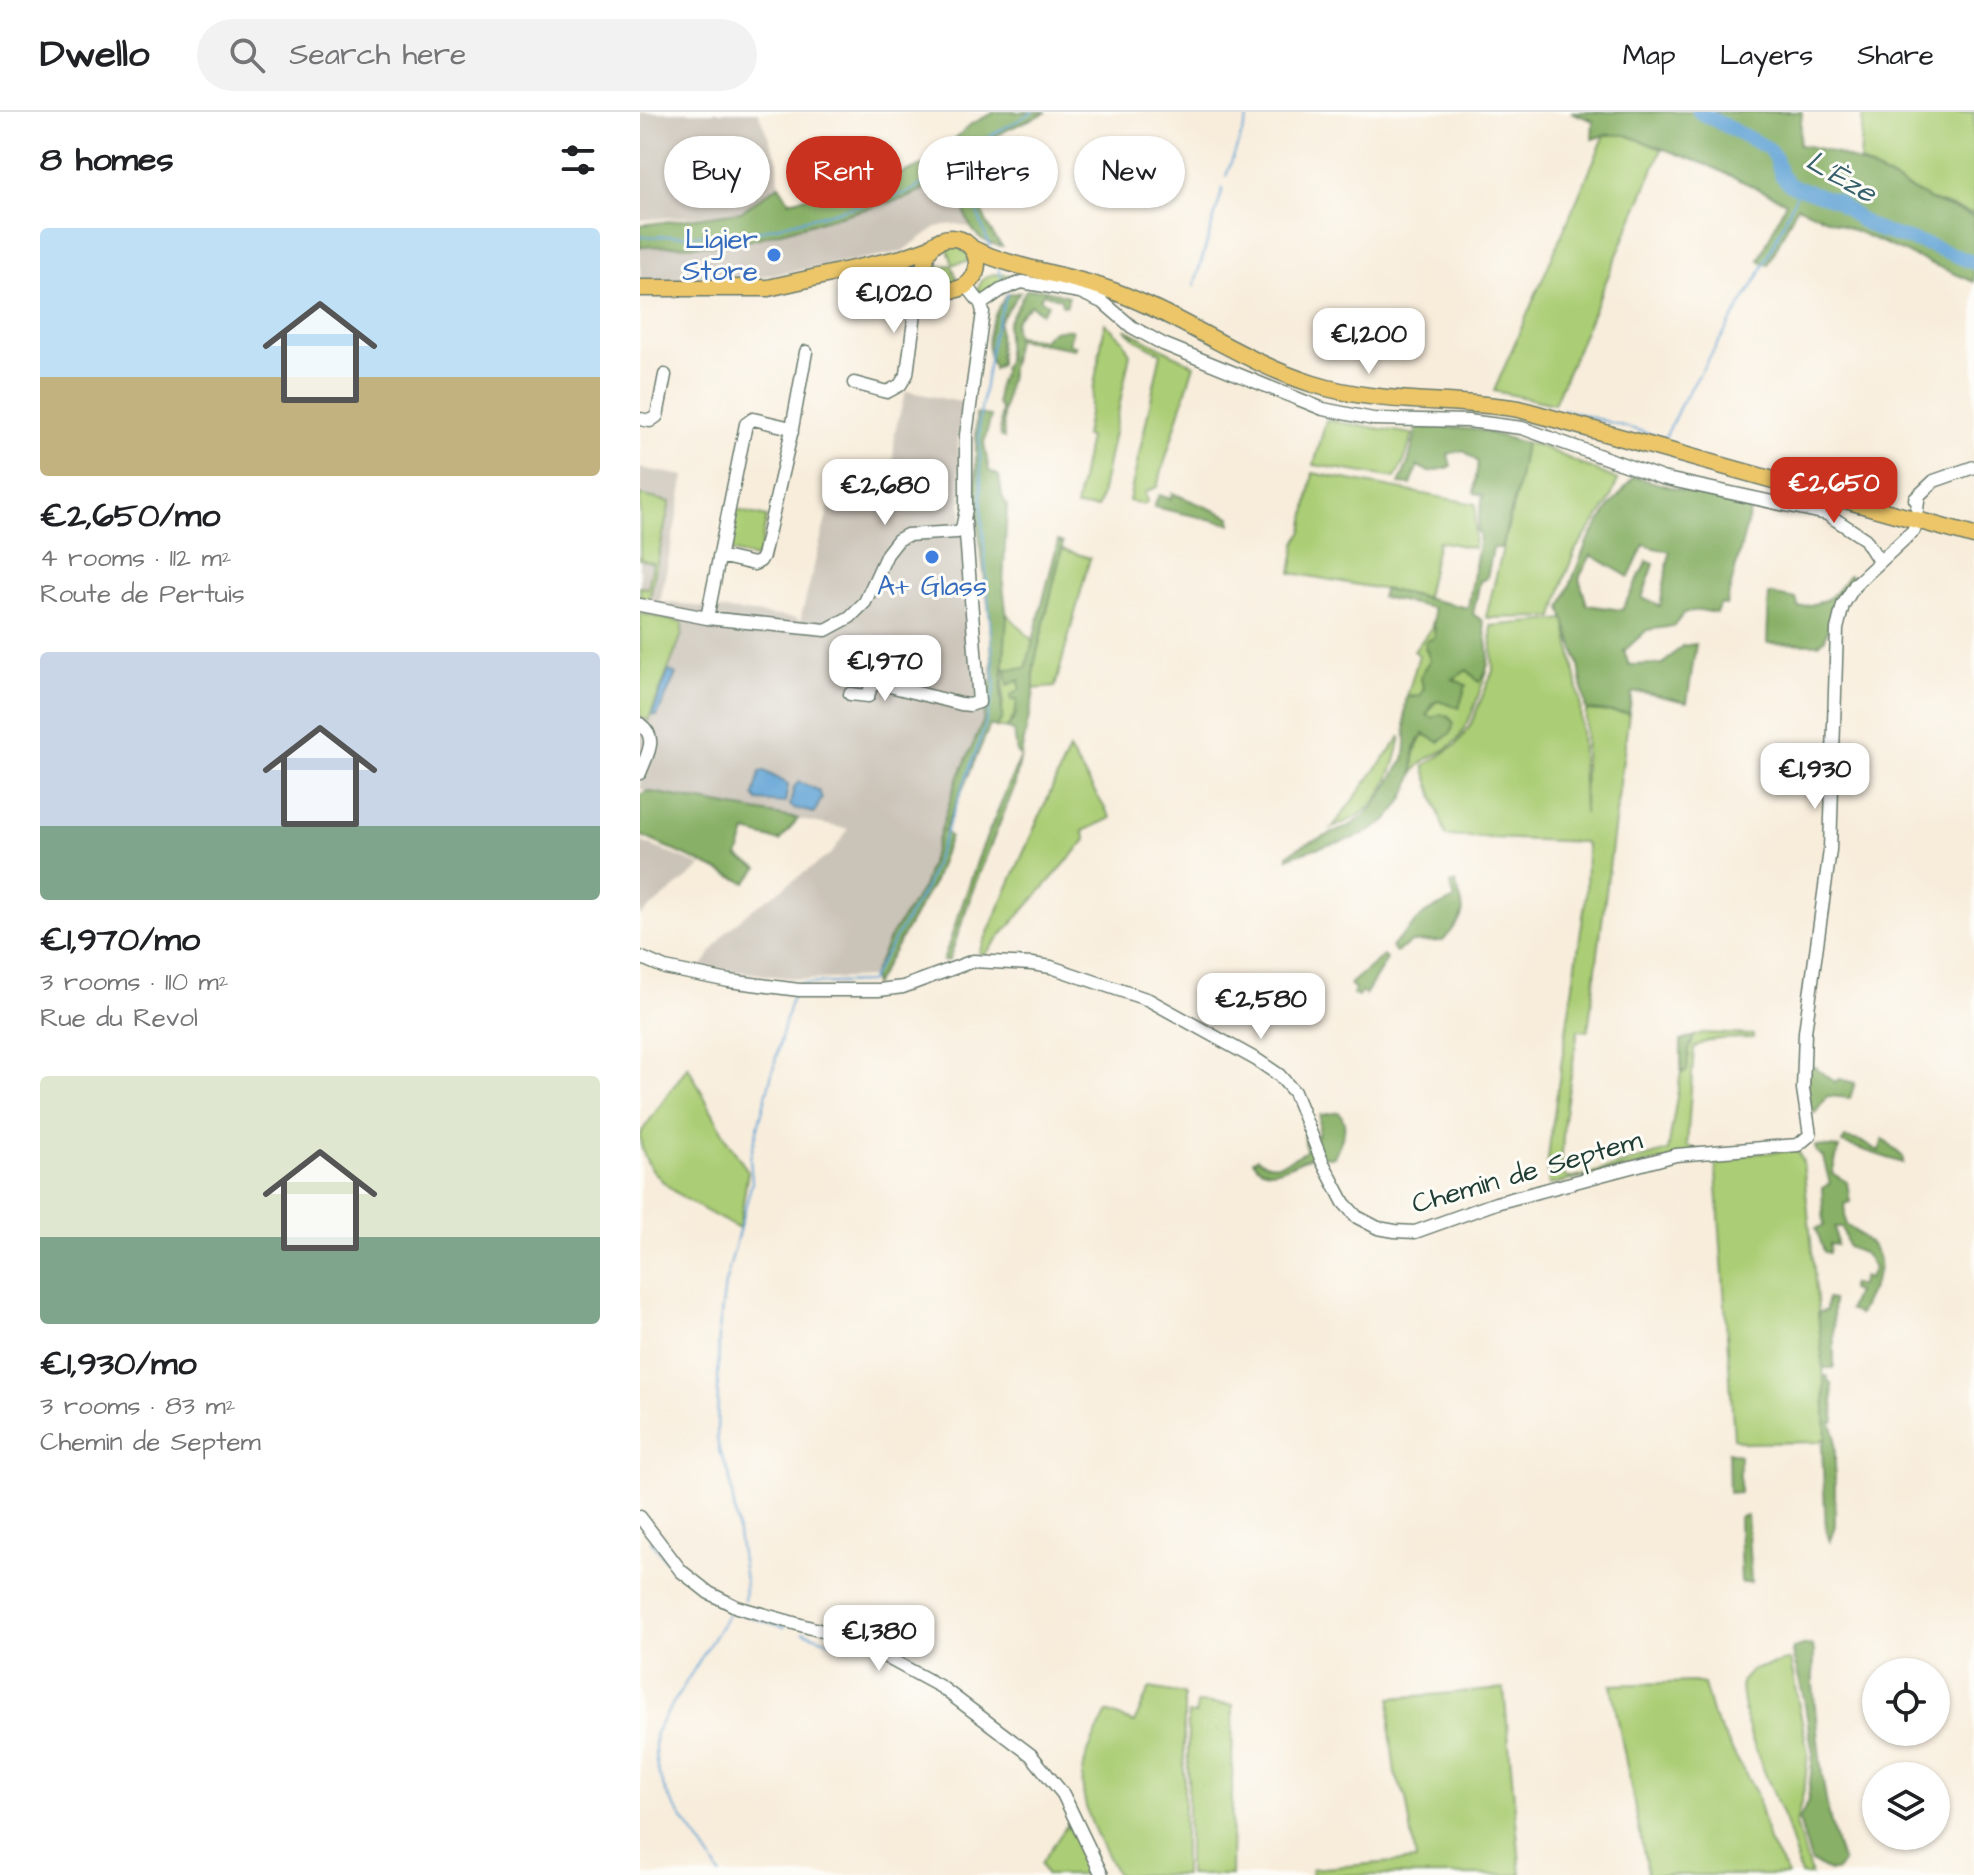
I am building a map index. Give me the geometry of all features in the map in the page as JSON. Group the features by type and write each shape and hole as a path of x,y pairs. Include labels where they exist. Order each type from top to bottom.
{"main road":[{"path":"640,288 768,288 902,258 952,238 967,243 977,256 972,280"},
{"path":"930,248 925,262 932,281"},
{"path":"973,249 1130,298 1255,361 1310,383 1384,398 1488,404 1519,409 1974,536"},
{"path":"849,270 903,271 955,291 1001,268 1037,270"},
{"path":"1913,521 1974,544"}],"street":[{"path":"850,694 868,696 871,686 878,683 970,705 979,702 965,522 966,435 983,319 972,280"},
{"path":"854,383 887,392 903,381 908,370 916,305 932,281"},
{"path":"981,304 1001,290 1022,282 1080,292 1104,303 1132,327 1163,344 1323,409 1373,419 1468,421 1522,428 1662,478 1827,514 1865,539 1879,561"},
{"path":"719,556 754,564 760,561 792,432 806,352"},
{"path":"640,419 650,421 657,416 665,375"},
{"path":"707,618 747,423 753,419 787,427 792,432"},
{"path":"1913,521 1919,495 1941,477 1974,467"},
{"name":"Chemin de Septem","path":"640,957 665,968 729,981 799,990 879,990 912,984 973,961 1032,964 1051,967 1149,1000 1279,1075 1294,1092 1322,1161 1344,1203 1357,1217 1378,1228 1395,1231 1415,1232 1496,1203 1676,1155 1798,1145 1810,1135 1803,1089 1805,1032 1830,850 1837,629 1847,597 1879,561 1904,542 1913,521"},
{"path":"640,605 707,618 813,631 832,628 850,617 867,599 887,554 898,540 907,535 957,532 965,522"},
{"path":"640,724 649,732 651,740 640,773"},
{"path":"640,1517 681,1571 709,1593 737,1607 822,1631 873,1650 941,1687 1031,1755 1063,1794 1102,1875"}],"shaded area":[{"path":"640,112 758,112 768,136 664,136 664,208 747,208 741,212 640,220"},
{"path":"770,141 778,160 779,185 770,191"},
{"path":"918,192 918,208 964,208 970,228 957,224 944,225 901,252 732,282 640,282 640,247 736,244 869,208 902,208 902,199"},
{"path":"906,391 961,402 958,444 967,624 985,704 983,722 955,785 923,887 889,939 872,977 805,980 701,967 725,933 747,913 832,853 848,829 640,789 640,468 685,476 660,602 796,618 800,621 833,491 891,494 895,431"},
{"path":"640,841 702,866 640,916"}],"green space":[{"path":"995,112 1047,112 997,136 958,136 971,124"},
{"path":"1571,112 1802,112 1799,145 1850,158 1933,201 1974,217 1974,282 1797,206 1768,265 1759,260 1786,202 1710,166 1626,135 1605,135 1592,139 1593,121"},
{"path":"1863,112 1974,112 1974,214 1931,200 1860,162"},
{"path":"1605,135 1626,135 1662,149 1554,404 1494,391"},
{"path":"918,167 918,192 902,199 902,173"},
{"path":"779,185 786,196 786,208 869,208 736,244 640,247 640,225 741,212 747,208 770,208 770,191"},
{"path":"981,208 1002,246 979,237 963,209"},
{"path":"956,245 967,253 970,261 953,264 947,246"},
{"path":"952,265 958,282 943,281 933,267"},
{"path":"994,274 1022,276 997,285 984,296 977,289 984,279"},
{"path":"1041,289 1069,296 1066,306 1062,305 1061,299 1043,293 1040,299 1048,304 1041,313 1031,305 1020,315 1014,326 1016,336 1043,340 1056,330 1072,330 1069,344 1076,345 1075,349 1016,339 1003,414 1004,438 1000,436 1001,409 997,403 998,386 1007,360 1007,325 1026,290"},
{"path":"1020,292 999,322 1000,364 994,369 988,349 992,322 1006,295"},
{"path":"1105,323 1123,340 1130,354 1100,501 1097,508 1076,507 1089,437 1085,436"},
{"path":"1125,329 1194,365 1157,487 1145,492 1147,502 1144,505 1129,501 1161,353 1138,341"},
{"path":"976,414 991,416 984,443 989,471 999,476 1007,506 1003,585 1007,618 1002,719 996,727 990,725 944,832 950,836 934,881 874,985 872,977 889,939 923,887 955,785 983,722 983,693 993,680 990,619 976,510"},
{"path":"1326,420 1413,434 1395,478 1314,465"},
{"path":"1418,425 1479,430 1525,443 1517,490 1501,548 1493,548 1487,578 1480,581 1473,614 1483,621 1487,668 1479,682 1467,670 1453,679 1466,685 1459,708 1438,701 1433,703 1427,715 1432,718 1441,714 1448,716 1454,723 1451,733 1439,742 1424,734 1420,738 1415,748 1409,787 1390,817 1375,829 1351,839 1288,858 1300,847 1349,826 1367,814 1404,759 1405,705 1407,697 1420,696 1424,688 1420,677 1430,661 1425,642 1435,637 1433,608 1381,597 1384,589 1468,608 1480,537 1477,531 1483,495 1474,493 1478,462 1463,450 1448,454 1451,467 1429,472 1418,466 1411,485 1399,484"},
{"path":"1525,443 1538,445 1618,480 1608,504 1576,549 1554,617 1489,618 1486,617 1517,490"},
{"path":"1313,473 1476,504 1474,548 1438,541 1426,597 1291,573 1296,543 1303,531"},
{"path":"1634,477 1751,508 1726,605 1720,604 1716,613 1700,610 1684,613 1674,626 1647,630 1624,651 1629,665 1663,664 1682,646 1696,644 1687,702 1642,692 1632,693 1629,713 1586,710 1579,665 1561,608 1587,542","holes":["1644,545 1670,552 1660,606 1642,598 1654,564 1647,561 1622,610 1587,605 1579,578 1591,555 1629,577"]},
{"path":"1172,493 1231,517 1231,524 1154,507 1159,495 1171,499"},
{"path":"640,495 670,502 649,601 640,597 640,587 648,588 653,563 640,559"},
{"path":"732,509 767,517 759,554 755,558 725,550"},
{"path":"1058,541 1063,543 1034,665 1034,693 1021,756 1017,754 1014,731 1007,729 1015,717 1017,700 1011,700 1011,695 1020,690 1019,680 1008,685 1006,669 1026,668"},
{"path":"1062,549 1090,558 1055,687 1033,689 1034,665"},
{"path":"1849,575 1853,577 1836,602 1825,639 1819,644 1767,643 1769,594 1796,599 1799,608 1828,598"},
{"path":"640,613 682,623 682,634 648,721 640,716"},
{"path":"1006,613 1033,641 1026,669 1006,669 1019,679 1020,686 1018,706 1007,729 996,727 1002,719"},
{"path":"1433,619 1435,638 1425,648 1431,661 1424,668 1424,688 1420,696 1407,697 1419,655 1414,651 1432,627"},
{"path":"1565,619 1580,700 1584,814 1586,710 1629,713 1588,1031 1578,1030 1564,1119 1561,1173 1575,1178 1668,1151 1681,1072 1687,1071 1694,1036 1703,1033 1753,1035 1753,1038 1714,1040 1694,1048 1687,1146 1704,1152 1549,1185 1550,1141 1586,896 1587,847 1584,842 1446,836 1424,766 1456,745 1470,726 1493,671 1491,626"},
{"path":"1467,670 1485,675 1487,671 1466,726 1451,746 1422,763 1413,775 1416,750 1432,718 1427,714 1452,680"},
{"path":"1401,736 1392,768 1377,799 1361,814 1332,828"},
{"path":"1069,750 1111,818 1083,831 1086,840 984,955 979,953"},
{"path":"1020,757 1014,788 974,887 949,960 943,961 981,850"},
{"path":"646,791 798,819 780,841 746,832 738,857 758,868 746,883 640,835 640,796"},
{"path":"1455,882 1462,914 1443,941 1412,942 1396,952 1391,947 1425,913 1455,899 1450,884"},
{"path":"1383,956 1387,959 1365,995 1361,992 1358,997 1353,994 1355,989 1350,984"},
{"path":"1694,1036 1687,1071 1681,1072 1681,1041"},
{"path":"1806,1064 1835,1082 1839,1079 1855,1083 1850,1098 1828,1096 1815,1113 1809,1112"},
{"path":"688,1066 728,1142 748,1171 739,1229 676,1192 650,1167 643,1152 640,1134"},
{"path":"1339,1112 1344,1129 1334,1157 1313,1157 1274,1171 1259,1167 1253,1160 1257,1158 1276,1164 1294,1158 1306,1151 1304,1132 1307,1130 1318,1136 1320,1115"},
{"path":"1845,1138 1860,1141 1879,1151 1883,1139 1903,1157 1903,1163 1842,1143"},
{"path":"1815,1146 1839,1148 1832,1173 1847,1182 1850,1202 1844,1204 1846,1225 1862,1236 1878,1256 1877,1275 1859,1315 1849,1309 1856,1292 1850,1290 1852,1284 1859,1286 1863,1277 1868,1279 1874,1268 1865,1254 1848,1247 1842,1227 1835,1227 1837,1245 1830,1244 1829,1253 1824,1252 1816,1228 1824,1226 1822,1188 1830,1184 1823,1157 1816,1152"},
{"path":"1797,1150 1803,1162 1823,1358 1826,1437 1819,1442 1747,1443 1734,1438 1715,1157"},
{"path":"1827,1299 1833,1300 1834,1368 1823,1368 1818,1312 1826,1311"},
{"path":"1824,1376 1828,1376 1828,1381 1832,1383 1834,1421 1831,1423 1835,1436 1835,1525 1830,1541 1826,1531 1822,1446 1826,1437"},
{"path":"1728,1452 1740,1455 1740,1492 1729,1493"},
{"path":"1747,1515 1751,1582 1741,1583 1739,1517"},
{"path":"1807,1645 1813,1646 1814,1651 1813,1683 1826,1797 1843,1863 1837,1871 1829,1871 1811,1862 1799,1820 1808,1801 1813,1754 1792,1652"},
{"path":"1790,1660 1808,1753 1796,1824 1811,1875 1801,1875 1785,1822 1750,1733 1742,1699 1741,1682 1752,1670"},
{"path":"1704,1684 1713,1716 1756,1793 1769,1842 1788,1875 1648,1875 1611,1685"},
{"path":"1150,1688 1184,1694 1184,1875 1117,1875 1085,1804 1083,1774 1086,1758 1107,1712 1134,1723"},
{"path":"1504,1689 1521,1875 1311,1875 1312,1869 1416,1860 1406,1798 1395,1774 1390,1731 1391,1698"},
{"path":"1197,1703 1233,1705 1231,1875 1188,1875 1188,1714 1196,1714"},
{"path":"1068,1824 1094,1875 1046,1875 1041,1863"}],"water":[{"path":"669,671 676,674 657,716 652,715"},
{"path":"764,771 788,784 785,803 758,801 754,796 760,772"},
{"path":"799,782 818,790 822,798 814,813 790,805 794,787"}],"waterway":[{"path":"640,237 764,230 907,193 959,163 977,143 1033,112"},
{"path":"1226,176 1250,112"},
{"name":"L'Èze","path":"1699,112 1768,148 1776,158 1781,175 1790,185 1837,201 1862,221 1881,231 1932,246 1974,263"},
{"path":"1194,286 1223,188"},
{"path":"1562,409 1665,438 1680,406 1758,277 1800,188"},
{"path":"976,208 990,247"},
{"path":"998,268 1004,284"},
{"path":"799,984 869,982 926,887 984,729 995,687 982,517 979,422 993,336 1007,294"},
{"path":"744,1601 745,1581 729,1473 719,1451 717,1437 719,1330 725,1284 752,1182 750,1158 792,996"},
{"path":"650,1540 666,1561"},
{"path":"712,1601 730,1611 785,1627"},
{"path":"720,1875 665,1791 655,1754 656,1731 730,1611"},
{"path":"803,1632 832,1642"}],"place":[{"name":"Ligier Store","path":"774,255"},
{"name":"A+ Glass","path":"932,557"}]}
